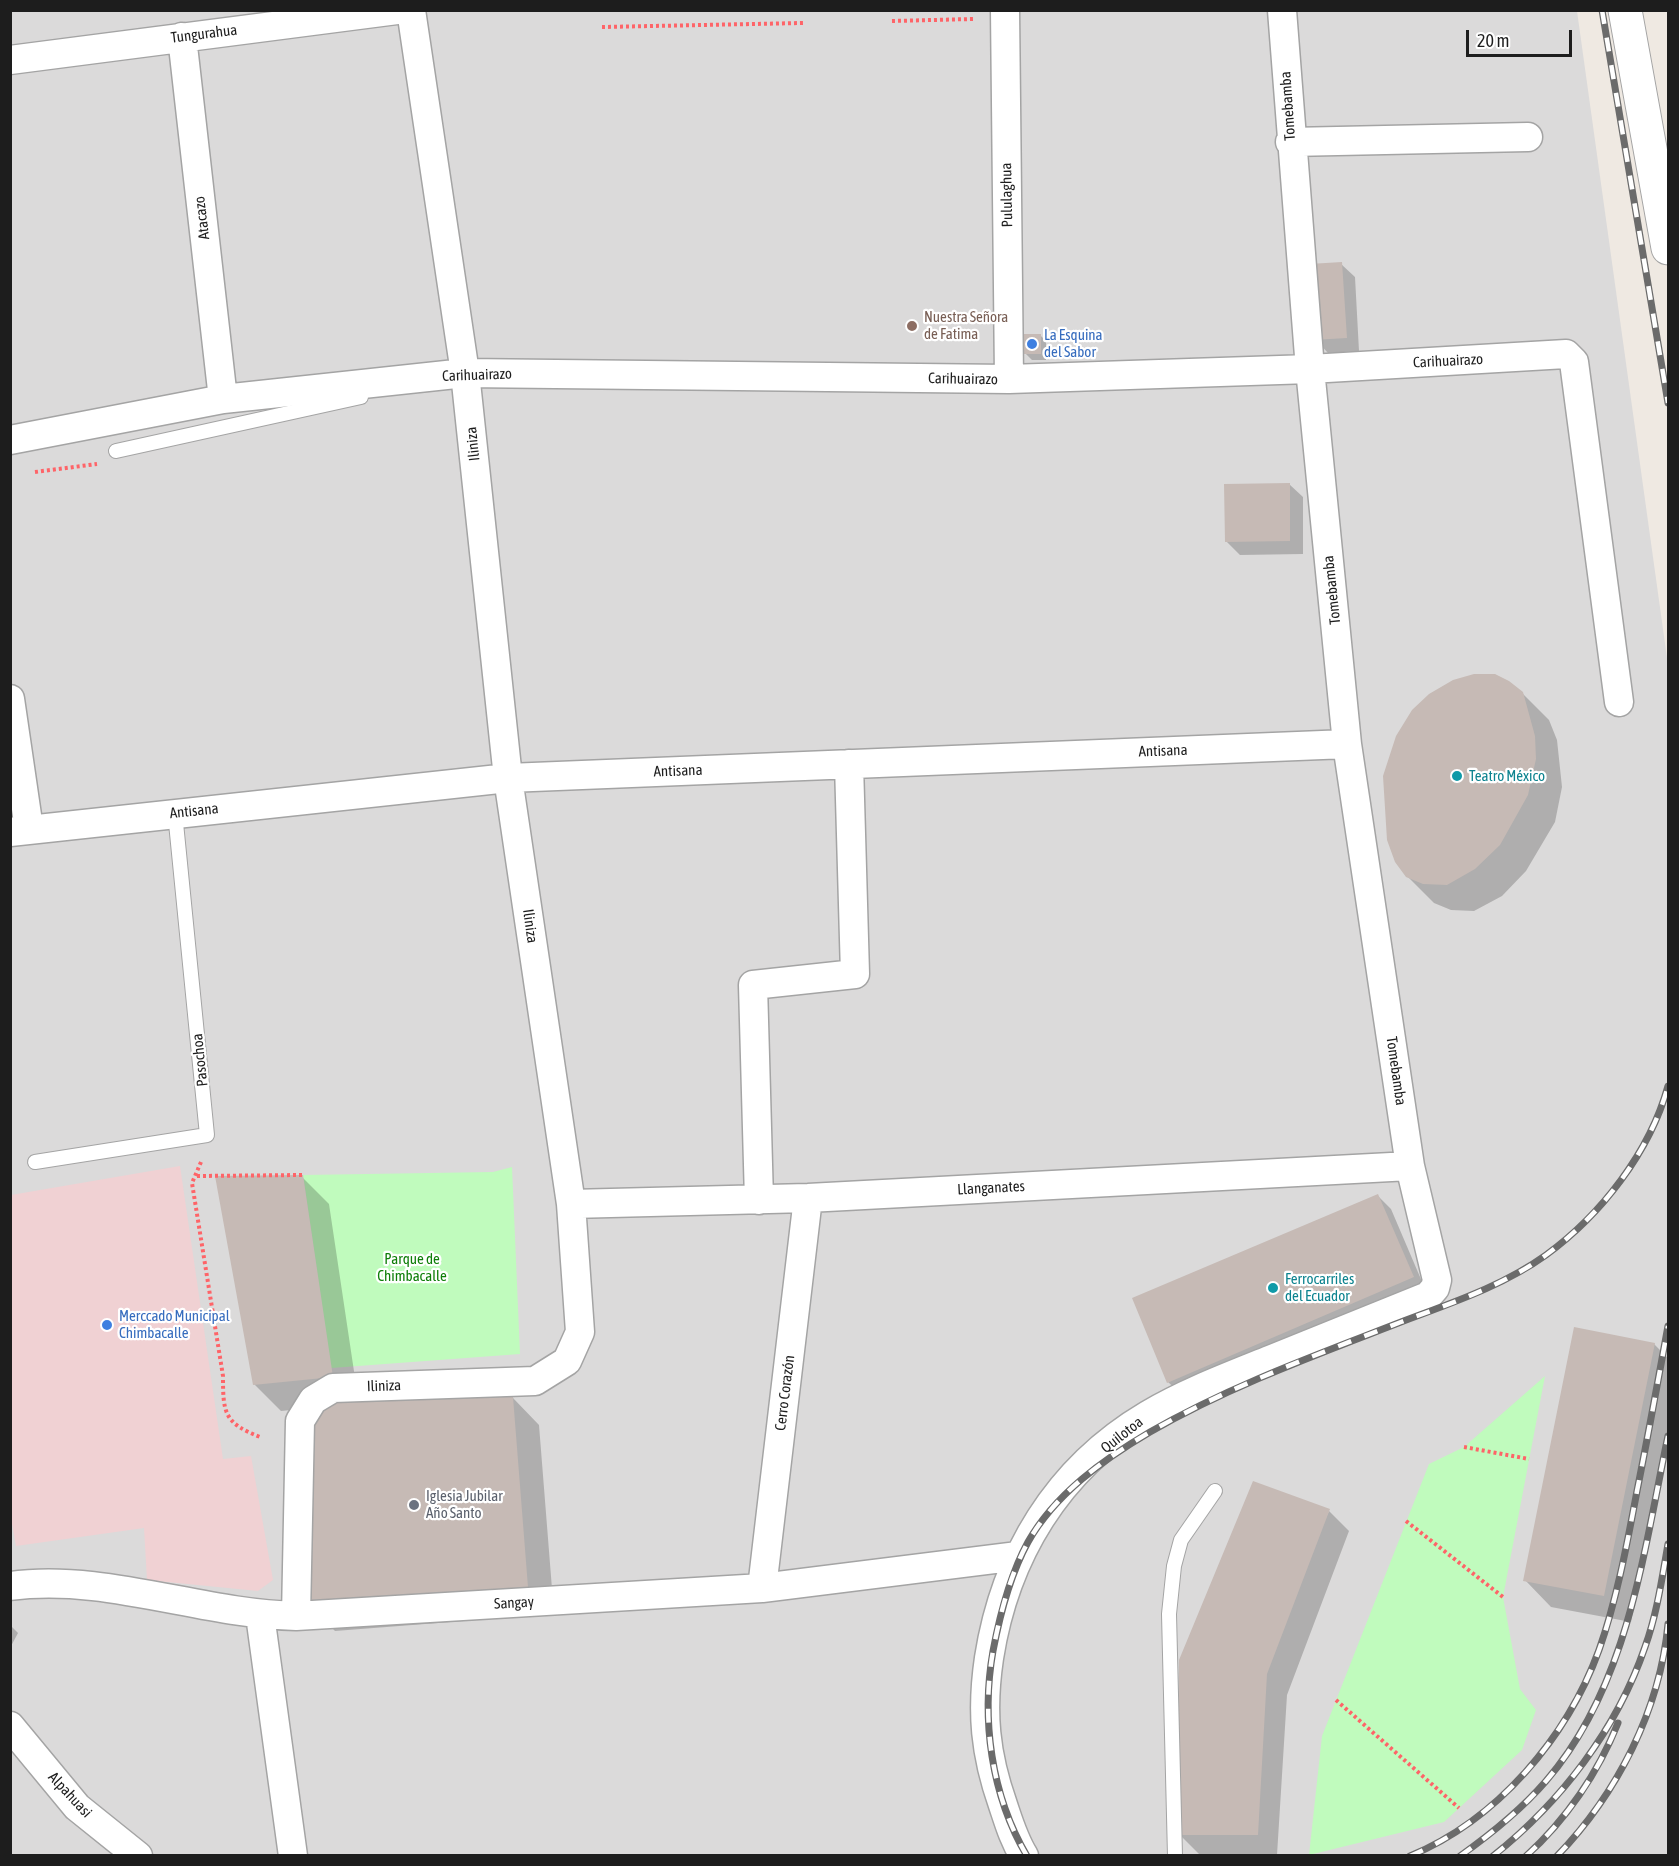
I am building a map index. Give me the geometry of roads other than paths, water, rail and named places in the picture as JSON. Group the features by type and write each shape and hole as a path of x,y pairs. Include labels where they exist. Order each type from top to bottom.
{"street":[{"name":"Tungurahua","path":"10,60 397,10"},
{"name":"Iliniza","path":"296,1616 300,1421 312,1400 333,1388 535,1381 567,1361 580,1332 571,1204 508,778 465,373 411,10"},
{"name":"Tomebamba","path":"1282,10 1290,142 1310,369 1347,744 1410,1166"},
{"path":"1625,10 1668,248"},
{"name":"Pululaghua","path":"993,15 1009,379"},
{"name":"Atacazo","path":"182,37 223,399"},
{"path":"1290,142 1528,137"},
{"name":"Carihuairazo","path":"10,440 223,399 465,373 1009,379 1310,369 1566,354 1574,362 1619,702"},
{"path":"10,699 20,831"},
{"name":"Antisana","path":"20,831 508,778 1347,744"},
{"path":"759,1200 753,985 855,974 849,764"},
{"name":"Llanganates","path":"571,1204 808,1198 1410,1166"},
{"name":"Quilotoa","path":"1024,1856 1016,1842 992,1772 986,1746 984,1712 993,1635 1018,1556 1040,1515 1070,1479 1108,1444 1147,1415 1197,1389 1428,1296 1435,1288 1437,1280 1410,1166"},
{"name":"Cerro Corazón","path":"762,1587 808,1198"},
{"name":"Sangay","path":"10,1586 35,1583 102,1588 260,1615 296,1616 762,1587 1018,1556"},
{"path":"260,1615 293,1856"},
{"name":"Alpahuasi","path":"10,1726 77,1806 138,1856"}],"lane":[{"path":"116,451 465,373"},
{"name":"Pasochoa","path":"35,1162 207,1135 175,813"},
{"path":"1175,1856 1169,1614 1174,1566 1181,1540 1215,1491"}],"railway":[{"path":"1602,10 1668,403"},
{"path":"1027,1856 1005,1808 997,1782 989,1730 988,1703 993,1651 1006,1595 1028,1542 1052,1508 1098,1466 1180,1415 1274,1372 1476,1293 1512,1276 1546,1255 1586,1221 1621,1180 1649,1135 1668,1086"},
{"path":"1410,1856 1472,1821 1500,1798 1548,1744 1585,1683 1599,1650 1621,1571 1668,1326"},
{"path":"1460,1856 1505,1821 1546,1781 1574,1744 1596,1704 1614,1661 1628,1618 1650,1527 1668,1436"},
{"path":"1493,1856 1518,1835 1564,1788 1603,1735 1619,1707 1633,1677 1653,1622 1668,1544"},
{"path":"1557,1856 1599,1806 1632,1749 1656,1688 1668,1624"},
{"path":"1526,1856 1541,1842 1580,1795 1601,1760 1618,1723"}],"place":[{"name":"Nuestra Señora de Fatima","path":"912,326"},
{"name":"La Esquina del Sabor","path":"1032,344"},
{"name":"Teatro México","path":"1457,776"},
{"name":"Ferrocarriles del Ecuador","path":"1273,1288"},
{"name":"Merccado Municipal Chimbacalle","path":"107,1325"},
{"name":"Iglesia Jubilar Año Santo","path":"414,1505"}],"park label":[{"name":"Parque de Chimbacalle","path":"412,1268"}]}
